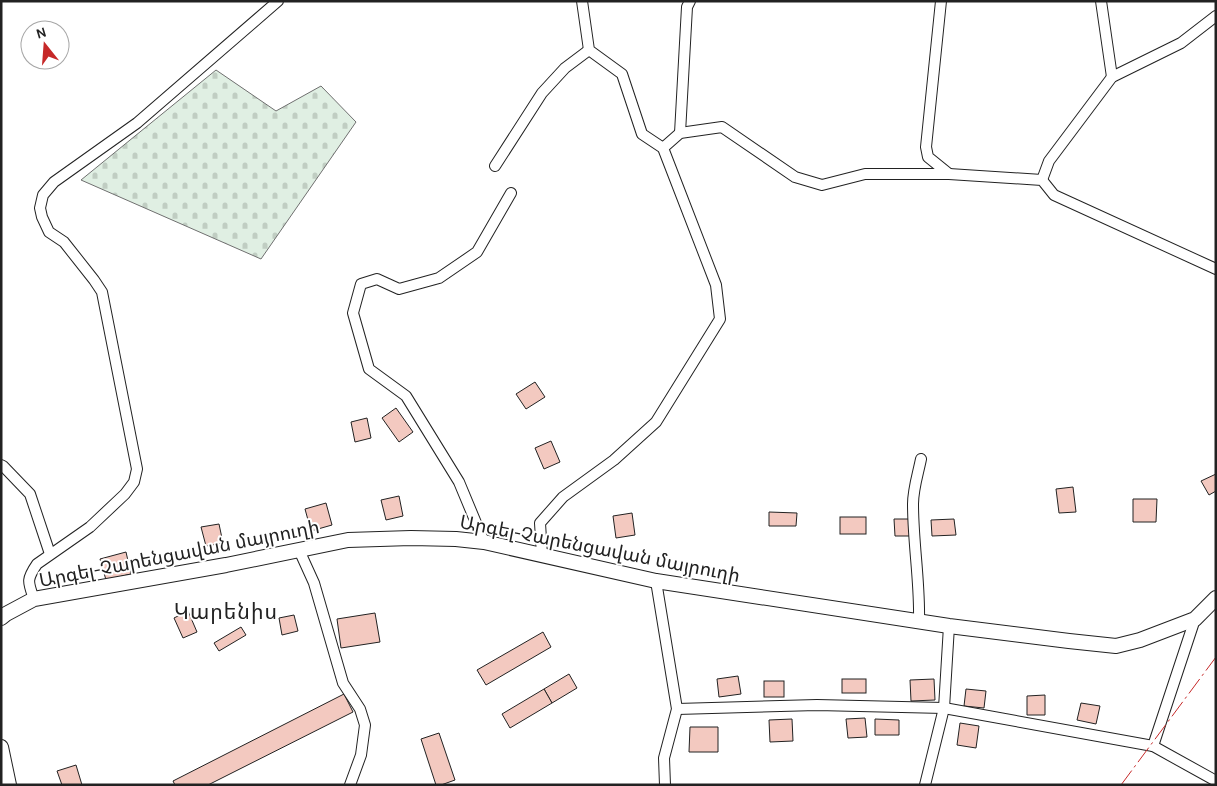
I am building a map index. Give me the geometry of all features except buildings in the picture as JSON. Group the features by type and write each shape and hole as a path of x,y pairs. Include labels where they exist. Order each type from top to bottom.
{"main road":[{"name":"Արգել-Չարենցավան մայրուղի","path":"1,618 34,599 226,566 348,540 411,538 484,542 656,581 950,626 1116,646 1140,640 1195,619 1216,598"},
{"path":"1,747 9,785"}],"street":[{"path":"34,599 28,584 37,564 90,527 125,494 134,482 137,469 102,292 64,242 49,232 40,208 43,195 54,182 137,123 278,1"},
{"path":"542,554 540,523 563,497 614,460 656,422 720,319 716,285 663,148 642,134 622,74 590,50 582,1"},
{"path":"680,133 687,7 690,1"},
{"path":"941,1 926,148 928,156 949,174"},
{"path":"1101,1 1112,77"},
{"path":"1042,180 1049,161 1112,77 1181,43 1216,16"},
{"path":"495,166 542,93 565,68 590,50"},
{"path":"663,148 680,133 722,127 795,177 822,185 865,174 949,174 1042,180 1054,195 1216,269"},
{"path":"484,542 459,482 406,396 369,369 352,314 361,284 377,279 399,288 439,278 477,252 511,193"},
{"path":"919,620 920,600 913,503 921,458"},
{"path":"1,465 30,494 50,554"},
{"path":"299,550 314,583 342,683 360,709 365,725 361,755 350,785"},
{"path":"656,581 677,709 664,758 665,785"},
{"path":"1153,746 1195,619"},
{"path":"925,785 944,708 950,626"},
{"path":"677,709 818,705 944,708 1153,746 1216,781"}],"green space":[{"path":"216,70 276,111 321,86 356,122 261,259 81,180"}],"power":[{"path":"1121,785 1216,657"}],"district":[{"name":"Կարենիս","path":"226,612"}]}
